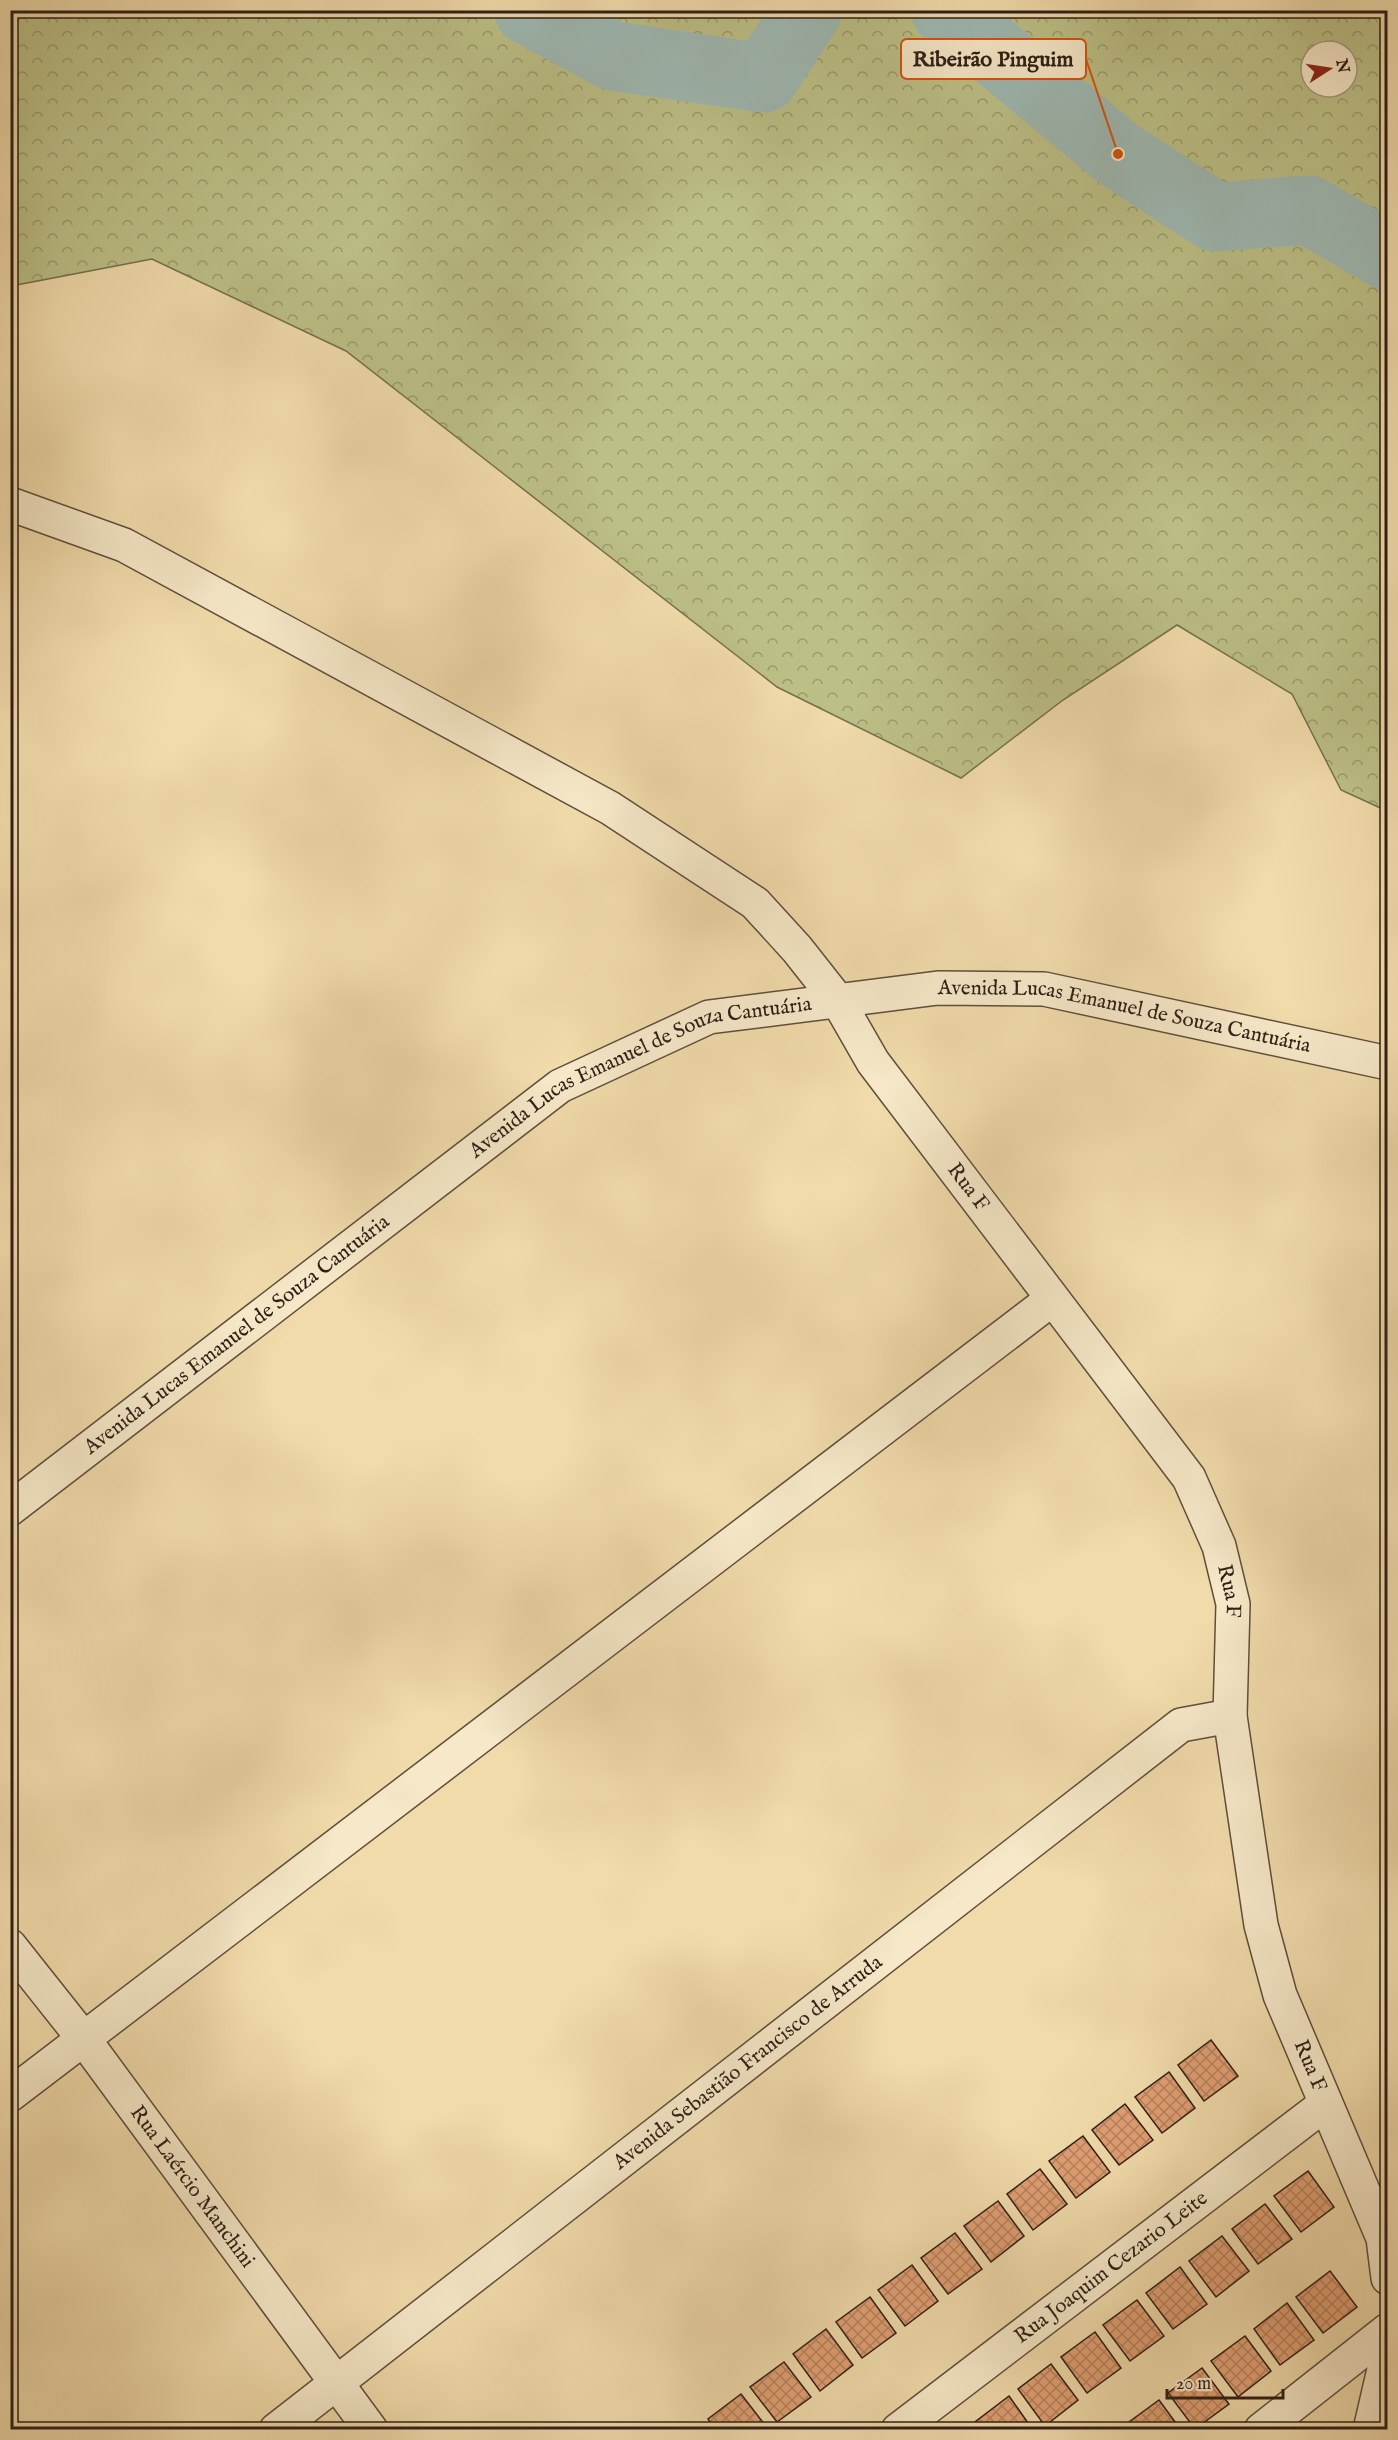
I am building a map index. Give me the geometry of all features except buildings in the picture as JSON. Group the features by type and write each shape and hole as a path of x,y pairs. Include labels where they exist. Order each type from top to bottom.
{"street":[{"name":"Rua F","path":"10,504 124,545 610,808 755,903 797,949 838,1001 873,1062 1051,1300 1189,1478 1219,1546 1233,1604 1230,1716 1262,1925 1280,1995 1324,2105 1383,2238 1388,2278"},
{"name":"Avenida Lucas Emanuel de Souza Cantuária","path":"10,1509 560,1086 709,1017 938,988 1044,989 1388,1063"},
{"path":"10,2095 1051,1300"},
{"name":"Avenida Sebastião Francisco de Arruda","path":"276,2430 1181,1725 1230,1716"},
{"name":"Rua Laércio Manchini","path":"10,1946 83,2038 371,2430"},
{"name":"Rua Joaquim Cezario Leite","path":"898,2430 1324,2105"},
{"path":"1261,2430 1388,2330"},
{"path":"1370,2430 1388,2352"}],"green space":[{"path":"11,10 1387,11 1387,811 1341,790 1292,694 1177,625 1063,700 961,778 777,687 346,351 152,259 11,286"}],"waterway":[{"path":"528,10 613,56 764,78 808,10"},
{"path":"945,10 1118,154 1215,217 1309,210 1388,256"}],"place":[{"name":"Ribeirão Pinguim","path":"1118,154"}]}
